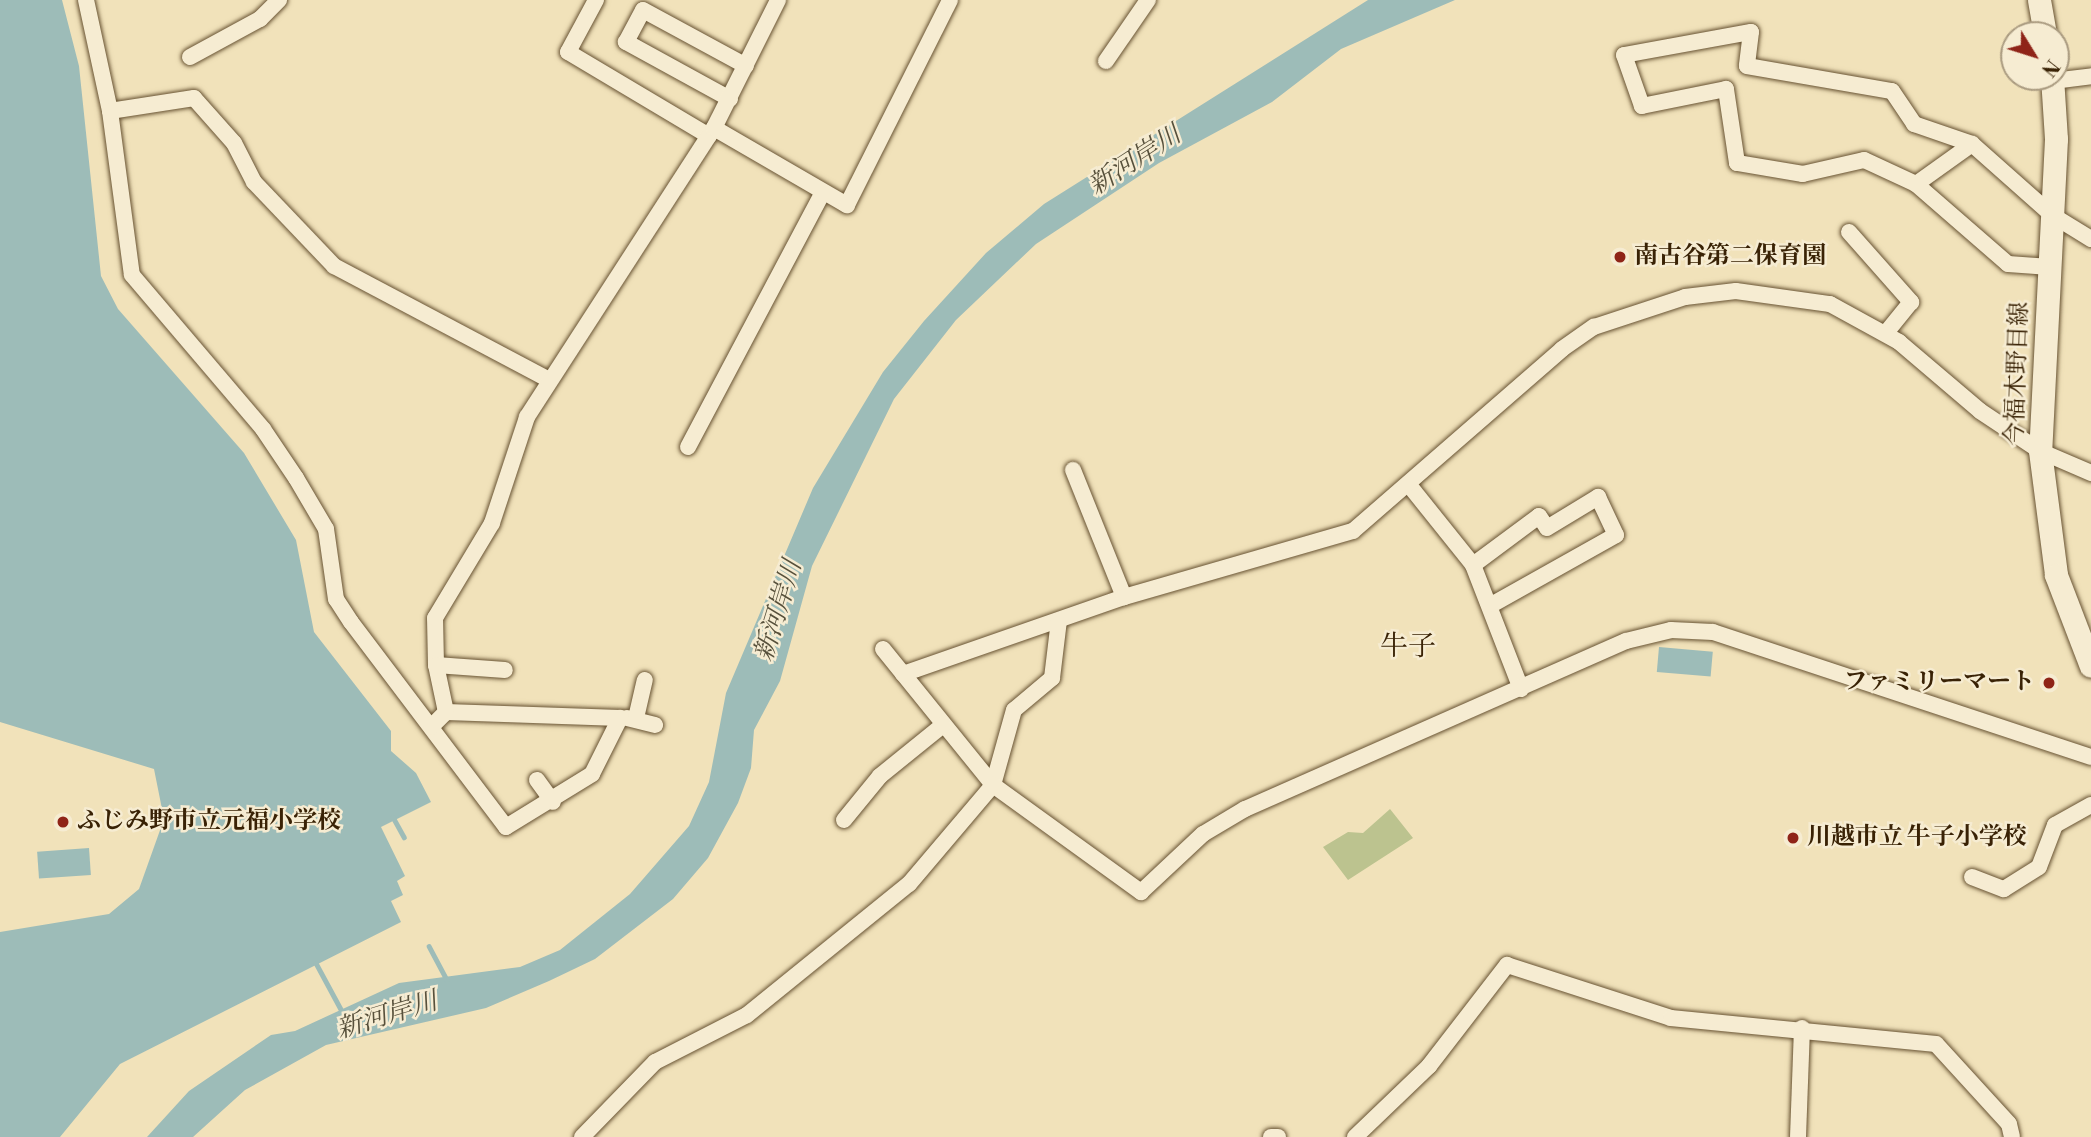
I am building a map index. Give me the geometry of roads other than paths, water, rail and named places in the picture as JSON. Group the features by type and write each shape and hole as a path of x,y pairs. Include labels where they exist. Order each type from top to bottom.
{"main road":[{"path":"2039,1 2043,21"},
{"name":"今福木野目線","path":"2052,91 2052,215 2040,451 2056,575 2091,666"}],"street":[{"path":"86,0 110,111 132,275 263,429 326,529 335,599 506,827 553,802 592,774 628,718 645,680"},
{"path":"190,57 260,19 279,0"},
{"path":"596,0 568,52 822,194 847,205 950,0"},
{"path":"446,712 436,665 435,618 492,523 527,417 547,379 712,132 778,0"},
{"path":"1106,61 1147,0"},
{"path":"730,99 626,41 643,10 746,66"},
{"path":"2050,267 2008,264 1916,184 1864,160 1803,174 1737,163 1726,89 1642,106 1624,55 1751,32 1747,66 1892,91 1914,124 1972,144 2052,215 2091,239"},
{"path":"2070,77 2091,75"},
{"path":"110,111 194,98 233,143 254,182 334,265 547,379"},
{"path":"1916,184 1972,144"},
{"path":"688,447 822,194"},
{"path":"1849,232 1912,302 1886,333"},
{"path":"903,674 1124,597 1353,531 1562,349 1632,312 1736,290 1792,294 1830,304 1886,333 2040,451 2091,472"},
{"path":"1073,470 1124,597"},
{"path":"1409,485 1473,565 1493,604 1506,660 1521,689"},
{"path":"1473,565 1539,516 1548,528 1598,497 1616,535 1493,604"},
{"path":"582,1137 655,1062 747,1015 909,884 993,785 1014,710 1052,678 1059,620"},
{"path":"883,649 993,785 1141,892 1203,834 1245,809 1650,633 1713,632 2091,757"},
{"path":"436,665 505,670"},
{"path":"431,727 446,712 628,718 654,725"},
{"path":"844,820 880,776 943,725"},
{"path":"537,780 553,802"},
{"path":"1972,877 2004,889 2039,867 2055,825 2091,805"},
{"path":"1355,1137 1429,1066 1507,965 1671,1018 1802,1027 1936,1044 2009,1124 2012,1137"},
{"path":"1798,1137 1802,1027"},
{"path":"1272,1137 1278,1137"}],"water":[{"path":"0,0 62,0 79,66 101,276 118,309 244,453 296,540 314,632 391,731 391,751 416,773 431,802 381,827 405,876 397,881 403,895 391,901 401,922 120,1064 60,1137 0,1137 0,932 109,914 139,889 164,819 154,769 0,722"},
{"name":"新河岸川","path":"1368,0 1455,0 1341,49 1272,102 1159,163 1036,244 956,320 894,399 812,566 780,681 754,730 751,768 738,803 708,858 673,899 595,959 549,981 486,1008 326,1045 245,1090 193,1137 147,1137 189,1091 271,1035 295,1031 399,983 520,967 560,950 630,894 689,826 709,782 726,693 813,488 883,372 924,321 986,253 1044,204"},
{"path":"1659,647 1713,652 1711,677 1657,672"},
{"path":"89,848 91,875 39,879 37,852"}],"waterway":[{"path":"393,817 404,837"},
{"path":"429,946 447,980"},
{"name":"新河岸川","path":"316,963 342,1011"}],"place":[{"name":"南古谷第二保育園","path":"1620,257"},
{"name":"ファミリーマート","path":"2049,683"},
{"name":"ふじみ野市立元福小学校","path":"63,822"},
{"name":"川越市立 牛子小学校","path":"1793,838"}],"district":[{"name":"牛子","path":"1408,647"}]}
